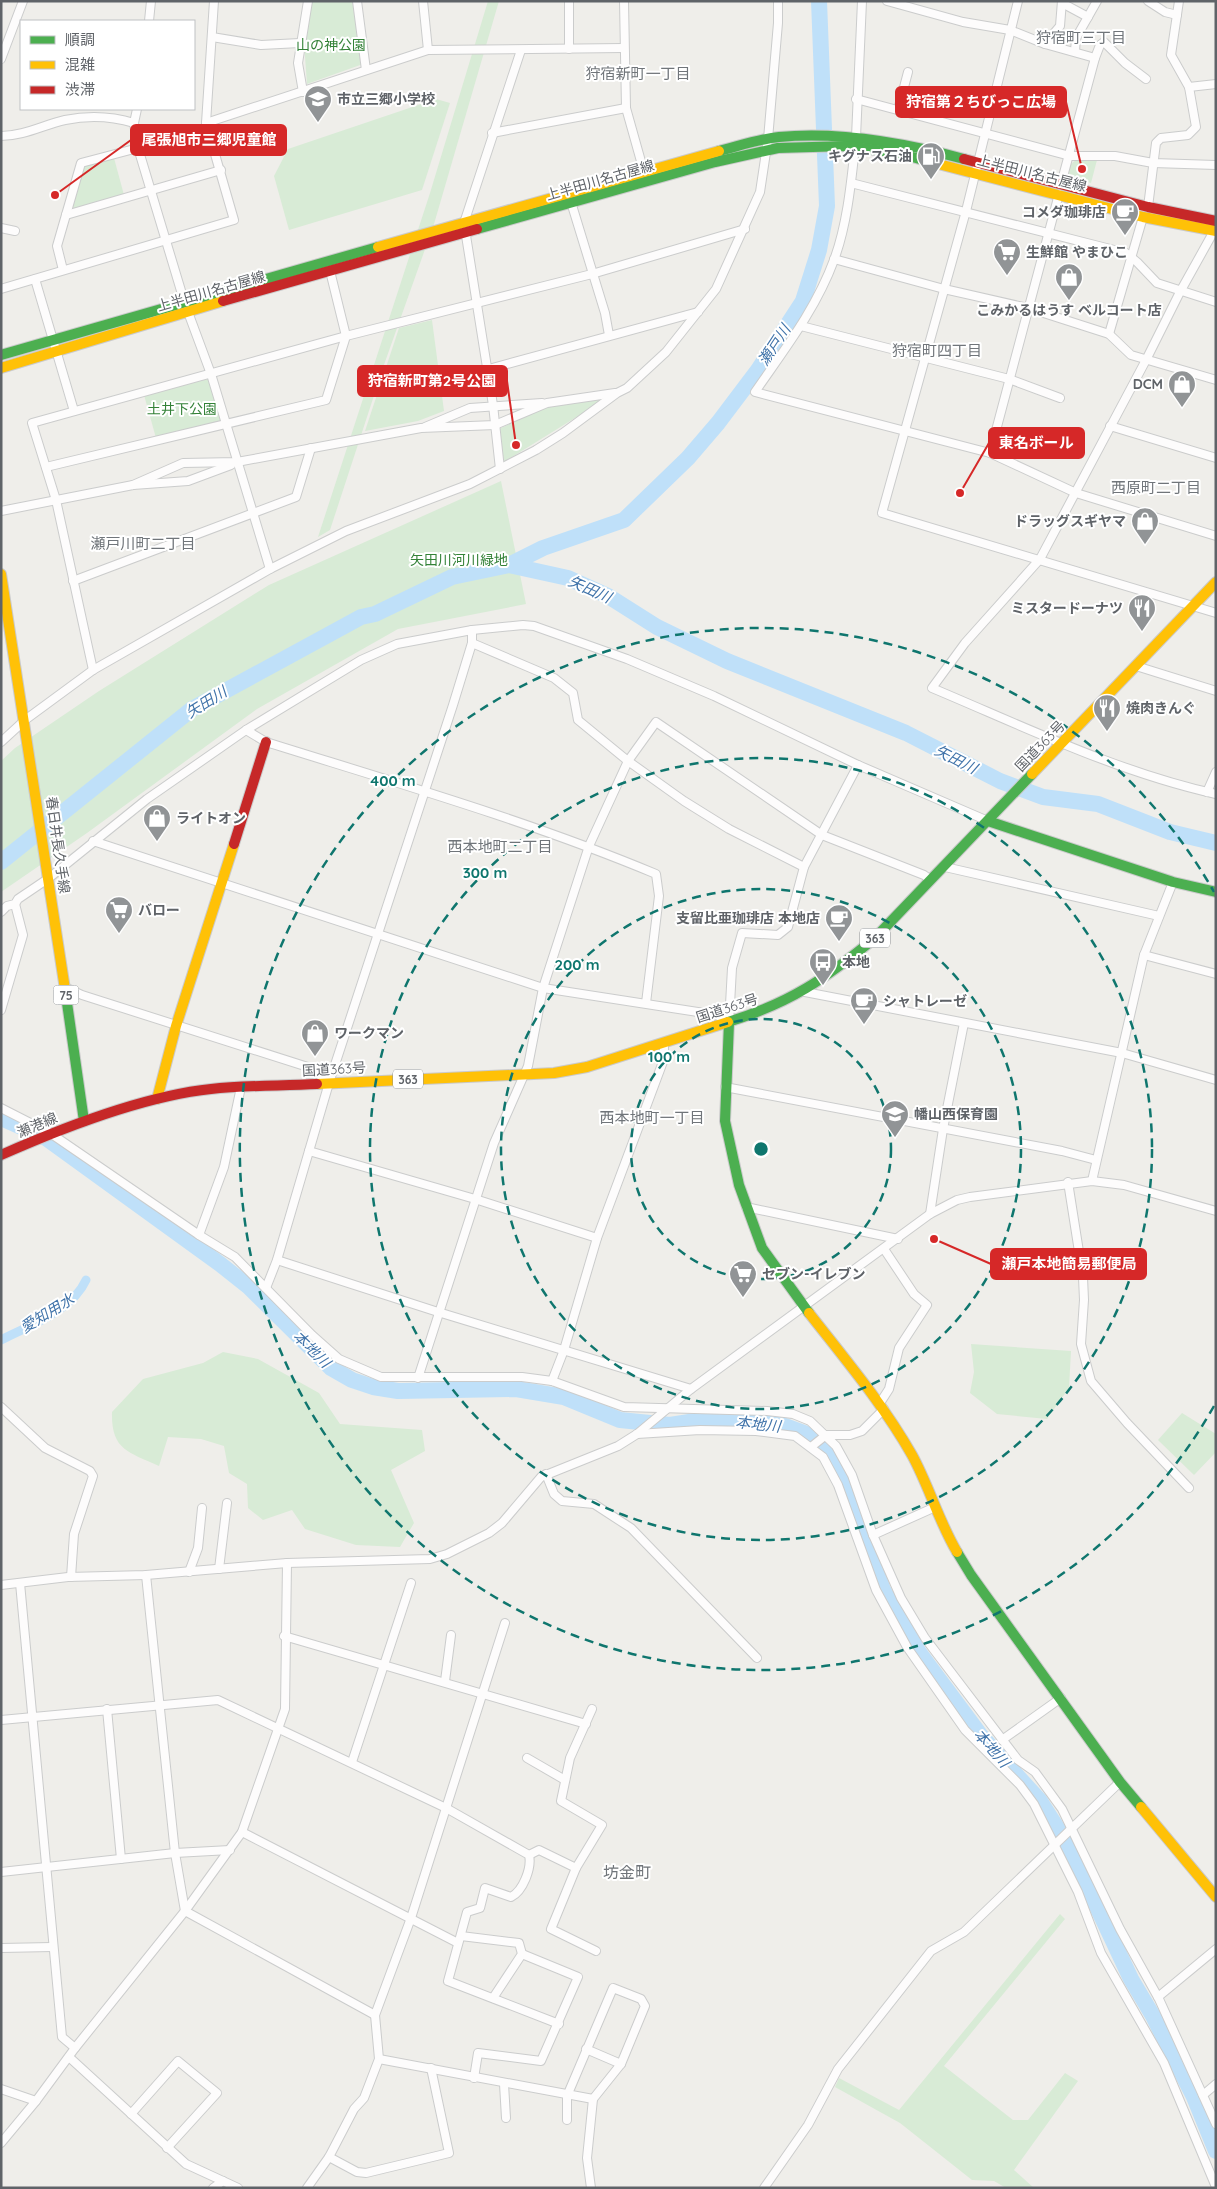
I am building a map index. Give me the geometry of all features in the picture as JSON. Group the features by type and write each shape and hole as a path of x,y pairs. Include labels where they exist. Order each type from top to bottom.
{"main road":[{"name":"上半田川名古屋線","path":"186,308 330,271 644,172 779,137 852,142 977,168 1145,212 1215,228"},
{"name":"上半田川名古屋線","path":"1,355 53,346 464,228 571,202 766,150 852,142"},
{"name":"上半田川名古屋線","path":"1,368 53,346"},
{"name":"春日井長久手線","path":"1,574 26,722 84,1121"},
{"name":"国道363号","path":"84,1121 157,1099 210,1089 554,1073 587,1067 764,1011 803,992 846,962 875,938 1216,582"},
{"path":"157,1099 176,1026 266,742"},
{"path":"991,818 1173,882 1216,892"},
{"path":"729,1023 725,1121 731,1152 746,1207 762,1248 804,1306 882,1406 913,1457 950,1542 971,1575 1120,1782 1216,1897"},
{"name":"瀬港線","path":"1,1155 48,1134 84,1121"}],"street":[{"path":"1,59 23,1"},
{"path":"148,20 151,1"},
{"path":"1,289 234,220 206,123 214,1"},
{"path":"302,92 298,63 308,1"},
{"path":"357,1 366,70"},
{"path":"423,1 428,50"},
{"path":"569,1 569,49"},
{"path":"624,1 626,108 644,172"},
{"path":"1,742 94,670 270,570 346,531 470,484 563,433 617,393 627,388 666,352 716,289 745,229 760,192 768,139 778,23 778,1"},
{"path":"862,1 851,183 834,259 801,326 755,392 906,430 990,454 1076,494 1216,536"},
{"path":"887,1 963,22 1010,30 1045,44 1096,58"},
{"path":"1018,1 966,211 882,513 1216,613"},
{"path":"1075,51 1076,38 1097,1"},
{"path":"1148,1 1165,12 1177,15"},
{"path":"1109,334 1145,212 1156,143 1161,138 1188,135 1196,127 1189,87 1171,56 1179,1"},
{"path":"1045,44 1060,26 1062,2 1088,17"},
{"path":"212,37 261,45 300,43"},
{"path":"990,454 1100,45 1104,42 1125,63 1146,78"},
{"path":"206,123 428,50 624,48"},
{"path":"500,469 493,405 464,228 492,133 521,50"},
{"path":"898,110 908,72"},
{"path":"1189,87 1216,84"},
{"path":"856,99 986,132 1070,156 1115,156 1153,163 1216,166"},
{"path":"492,133 626,108"},
{"path":"137,110 134,123 138,148 168,241 186,308 211,374 270,570"},
{"path":"1,136 17,136 64,120 97,116 115,117 134,123"},
{"path":"135,134 208,134"},
{"path":"63,270 57,246 80,163 138,148"},
{"path":"66,215 221,170"},
{"path":"851,183 966,211 1131,257 1157,283 1180,292 1216,302"},
{"path":"571,202 605,313 609,335"},
{"path":"1,228 15,231"},
{"path":"1215,228 1040,559 964,643 932,688 1060,744 1146,776 1216,794"},
{"path":"94,670 56,500 32,423 346,336 592,274 745,229"},
{"path":"834,259 944,289 1028,308 1109,334 1131,355 1216,380"},
{"path":"46,468 326,400 346,336 330,271"},
{"path":"34,279 74,411"},
{"path":"486,370 699,312"},
{"path":"801,326 920,358 925,357 1010,379 1060,398"},
{"path":"421,428 470,408 493,405 547,403 617,393"},
{"path":"133,485 183,463 237,462 421,428 495,425 547,403"},
{"path":"1110,426 1216,458"},
{"path":"73,581 296,497 311,448"},
{"path":"1,512 133,485 188,482 237,462"},
{"path":"1,912 8,906 15,904 18,899 48,874 147,799 246,730 361,660 397,644 472,630 523,625 543,629 627,659 714,696 858,765 991,818"},
{"path":"266,1288 277,1260 329,1083 472,643 472,630"},
{"path":"472,643 554,678 573,692 578,720 628,761 684,801 729,828 804,867"},
{"path":"1136,666 1216,691"},
{"path":"418,1378 494,1143 524,1074 543,988 589,846 628,761 656,722 822,836 931,880"},
{"path":"246,730 266,742 425,791 589,846 656,874 659,896 646,1003"},
{"path":"729,1023 732,968 742,933 778,935 788,927 804,867 858,765"},
{"path":"1207,792 1216,772"},
{"path":"93,841 378,932 543,988 717,1015 729,1023"},
{"path":"945,866 1159,916"},
{"path":"1092,1181 1144,955 1173,882"},
{"path":"1,1010 22,935 15,904"},
{"path":"1144,955 1216,974"},
{"path":"64,987 82,995 176,1026 311,1068 329,1083"},
{"path":"803,992 1122,1054 1216,1080"},
{"path":"930,1214 943,1129 964,1023"},
{"path":"552,1380 564,1350 597,1238 664,1059 664,1042"},
{"path":"199,1235 224,1167 242,1087"},
{"path":"725,1087 1062,1151 1096,1160"},
{"path":"1,1108 48,1134 235,1257 339,1359 381,1377 522,1377 552,1380 624,1407 793,1414 810,1421 836,1446 852,1475 873,1535 902,1598 925,1638 1018,1760 1035,1772 1062,1809 1120,1928 1158,1997 1216,2124"},
{"path":"309,1151 475,1199 597,1238"},
{"path":"1,1585 71,1577 146,1575 287,1563 430,1559 447,1554 475,1541 502,1522 541,1477 618,1446 637,1434 691,1389 804,1306 930,1214 957,1200 1068,1182 1092,1181 1124,1185 1216,1211"},
{"path":"1068,1182 1084,1300 1081,1344 1091,1381 1126,1423 1189,1488"},
{"path":"746,1207 898,1239"},
{"path":"811,1447 826,1435 850,1435 862,1431 882,1406 889,1390 899,1348 927,1305 914,1294 884,1249"},
{"path":"277,1260 438,1312 691,1389"},
{"path":"1,1408 45,1448 90,1471 93,1476 74,1534 71,1577"},
{"path":"637,1434 700,1430 756,1431 795,1436 823,1457 838,1485 876,1590 907,1647 965,1730 1020,1785 1034,1804 1078,1892 1102,1953 1164,2064 1216,2187"},
{"path":"546,1474 554,1494 562,1501 582,1501 594,1504 631,1528 757,1658"},
{"path":"219,1569 228,1503"},
{"path":"189,1572 198,1548 202,1508"},
{"path":"873,1535 934,1508"},
{"path":"1,2143 185,1911 242,1832 285,1709 284,1636 287,1563"},
{"path":"146,1575 175,1853 185,1911"},
{"path":"20,1583 52,1947 62,2038 75,2048"},
{"path":"352,1762 386,1664 411,1583"},
{"path":"307,2188 329,2157 354,2108 364,2098 379,2059 375,2015 411,1918 505,1622"},
{"path":"445,1681 451,1635"},
{"path":"284,1636 445,1681 586,1724"},
{"path":"1002,1740 1061,1698"},
{"path":"1,1720 158,1704 218,1700 446,1808 529,1854 531,1862 518,1893 511,1897 484,1888 480,1908 467,1912 448,1980 559,2024"},
{"path":"107,1709 121,1859"},
{"path":"592,1710 570,1758 561,1801 602,1825 576,1868 551,1929 596,1951"},
{"path":"527,1758 565,1780"},
{"path":"764,2188 808,2125 838,2069 931,1952 964,1932 1120,1782"},
{"path":"242,1832 411,1918 460,1939 519,1943 522,1954 493,1998"},
{"path":"1,1872 175,1853 230,1850"},
{"path":"529,1854 539,1850 576,1868"},
{"path":"185,1911 375,2015"},
{"path":"1,1948 52,1947"},
{"path":"1158,1997 1216,1950"},
{"path":"474,2078 478,2053 542,2061 578,1977 522,1954"},
{"path":"567,2120 567,2096 613,1988 641,1999 645,2006 621,2064 593,2099 588,2158 591,2188"},
{"path":"586,2049 621,2064"},
{"path":"69,2057 186,2164 238,2188"},
{"path":"379,2059 567,2096 593,2099"},
{"path":"131,2114 178,2061 217,2093 168,2148"},
{"path":"329,2157 357,2172 366,2173 449,2153 431,2068"},
{"path":"504,2084 506,2118"},
{"path":"1203,2095 1216,2084"},
{"path":"1,2089 36,2101"},
{"path":"213,2188 223,2181"}],"green space":[{"name":"山の神公園","path":"312,1 352,1 363,64 307,84 304,43"},
{"path":"488,1 499,1 434,224 385,362 330,530 318,537 430,193"},
{"path":"436,99 450,103 422,190 289,230 274,176 288,149"},
{"path":"1079,157 1097,160 1091,183 1066,175 1071,164"},
{"path":"114,158 124,195 70,210 83,165"},
{"path":"432,320 444,411 418,421 365,431 399,328"},
{"name":"土井下公園","path":"208,379 221,422 156,438 144,395"},
{"path":"603,397 604,400 504,462 499,429 548,406"},
{"name":"矢田川河川緑地","path":"501,481 526,604 398,629 257,709 87,833 1,892 1,761 15,748 99,691 269,585"},
{"path":"971,1344 1071,1351 1069,1388 1047,1419 997,1414 970,1393 974,1372"},
{"path":"223,1352 258,1359 319,1393 340,1424 422,1430 425,1451 391,1470 414,1523 400,1547 356,1545 305,1529 292,1510 263,1520 248,1508 247,1484 229,1473 224,1446 201,1439 168,1437 159,1466 130,1453 118,1442 112,1425 112,1412 143,1379 203,1363"},
{"path":"1182,1413 1216,1434 1216,1452 1194,1475 1158,1440"},
{"path":"1060,1914 1065,1919 944,2066 1013,2120 1028,2120 1065,2073 1078,2081 1014,2170 1034,2188 1006,2188 994,2181 972,2180 900,2123 835,2087 839,2078 899,2110"}],"waterway":[{"name":"瀬戸川","path":"509,565 543,548 624,520 688,458 718,423 758,370 803,301 819,250 827,206 819,1"},
{"name":"矢田川","path":"1,862 192,709 361,617 375,614 452,577 509,565 568,578 608,596 657,627 727,661 906,733 1000,781 1043,797 1098,804 1170,832 1216,843"},
{"name":"本地川","path":"1,1118 46,1138 220,1264 249,1287 331,1368 352,1380 373,1387 398,1391 516,1389 564,1397 620,1420 670,1425 702,1420 746,1421 785,1426 804,1433 824,1444 848,1488 883,1590 918,1651 981,1736 1040,1801 1068,1845 1131,1979 1153,2016 1194,2097 1216,2151"},
{"name":"愛知用水","path":"1,1340 61,1309 80,1291 86,1280"}],"traffic: fast":[{"path":"719,151 779,137 826,136 896,143 964,159"},
{"path":"477,229 715,162 778,148 847,146 898,153 923,160"},
{"path":"1,355 378,247"},
{"path":"728,1022 750,1015 789,998 823,978 875,938 1032,774"},
{"path":"988,821 1173,882 1216,892"},
{"path":"65,989 84,1121"},
{"path":"729,1023 725,1121 739,1185 762,1248 809,1313"},
{"path":"957,1552 971,1575 1120,1782 1141,1807"}],"traffic: slow":[{"path":"378,247 719,151"},
{"path":"923,160 1143,217 1216,231"},
{"path":"1,368 223,301"},
{"path":"1,574 65,989"},
{"path":"1032,774 1216,582"},
{"path":"157,1099 176,1026 234,844"},
{"path":"317,1084 554,1073 587,1067 728,1022"},
{"path":"809,1313 863,1382 901,1436 918,1467 957,1552"},
{"path":"1141,1807 1216,1897"}],"traffic: jam":[{"path":"964,159 1148,207 1216,221"},
{"path":"223,301 477,229"},
{"path":"234,844 266,742"},
{"path":"1,1155 104,1114 158,1098 211,1089 317,1084"}],"place":[{"name":"市立三郷小学校","path":"318,123"},
{"name":"狩宿第２ちびっこ広場","path":"1082,169"},
{"name":"キグナス石油","path":"931,180"},
{"name":"尾張旭市三郷児童館","path":"55,195"},
{"name":"コメダ珈琲店","path":"1125,236"},
{"name":"生鮮館 やまひこ","path":"1007,276"},
{"name":"こみかるはうす ベルコート店","path":"1069,301"},
{"name":"DCM","path":"1182,408"},
{"name":"狩宿新町第2号公園","path":"516,445"},
{"name":"東名ボール","path":"960,493"},
{"name":"ドラッグスギヤマ","path":"1145,545"},
{"name":"ミスタードーナツ","path":"1142,632"},
{"name":"焼肉きんぐ","path":"1107,732"},
{"name":"ライトオン","path":"157,842"},
{"name":"バロー","path":"119,934"},
{"name":"支留比亜珈琲店 本地店","path":"839,942"},
{"name":"本地","path":"823,986"},
{"name":"シャトレーゼ","path":"864,1025"},
{"name":"ワークマン","path":"315,1057"},
{"name":"幡山西保育園","path":"895,1138"},
{"name":"瀬戸本地簡易郵便局","path":"934,1239"},
{"name":"セブン-イレブン","path":"743,1298"}],"district":[{"name":"狩宿町三丁目","path":"1081,37"},
{"name":"狩宿新町一丁目","path":"638,73"},
{"name":"狩宿町四丁目","path":"937,350"},
{"name":"西原町二丁目","path":"1156,487"},
{"name":"瀬戸川町二丁目","path":"143,543"},
{"name":"西本地町二丁目","path":"500,846"},
{"name":"西本地町一丁目","path":"652,1117"},
{"name":"坊金町","path":"627,1872"}]}
